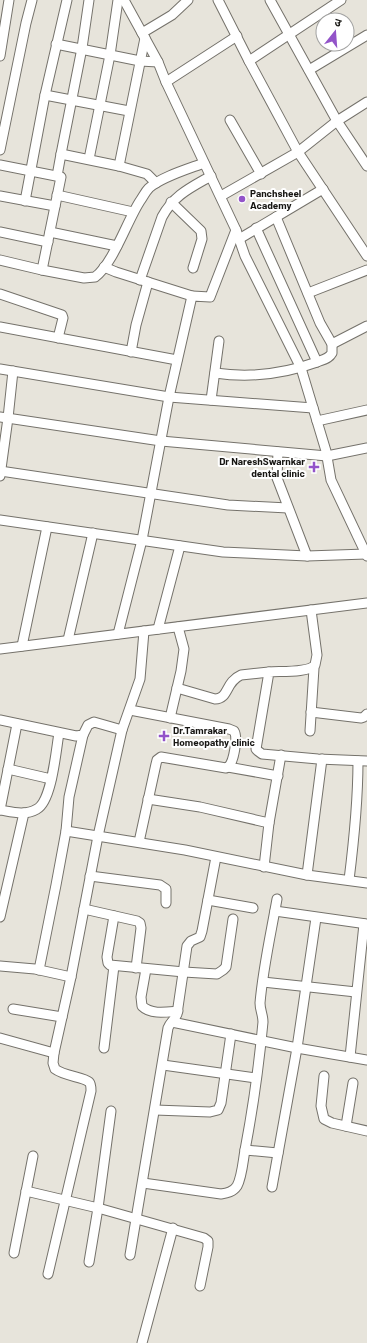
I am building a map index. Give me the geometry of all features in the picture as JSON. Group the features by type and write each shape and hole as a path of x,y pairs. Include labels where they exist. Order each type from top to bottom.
{"street":[{"path":"0,52 3,17 9,0"},
{"path":"0,150 32,0"},
{"path":"25,200 45,95 67,0"},
{"path":"57,176 60,154 82,48 89,0"},
{"path":"89,159 110,55 118,0"},
{"path":"0,520 222,552 307,556 366,555 331,480 327,456 301,368 245,256 238,234 221,196 166,82 158,62 124,0"},
{"path":"119,166 144,35 172,15 188,0"},
{"path":"218,0 248,61 298,152 367,256"},
{"path":"270,0 337,121 367,166"},
{"path":"248,61 341,0"},
{"path":"309,70 367,35"},
{"path":"166,82 237,36"},
{"path":"56,44 82,48 140,61 158,62"},
{"path":"45,95 129,111"},
{"path":"221,196 298,152 337,121 367,102"},
{"path":"230,120 261,174"},
{"path":"60,154 89,159 147,174 156,183"},
{"path":"0,260 42,270 91,278 99,274 104,267 117,246 133,212 148,189 156,183 204,162"},
{"path":"0,165 61,177 42,270"},
{"path":"131,352 144,281 162,217 171,202 178,196 211,176"},
{"path":"104,267 192,296 210,297 238,234 256,228 323,189"},
{"path":"57,195 133,212"},
{"path":"0,196 55,206"},
{"path":"171,202 201,231 202,239 193,268"},
{"path":"215,374 261,375 301,368 331,355 333,351 332,344 320,323 276,217"},
{"path":"256,228 317,362"},
{"path":"0,232 48,242"},
{"path":"50,232 117,246"},
{"path":"308,293 367,270"},
{"path":"0,294 62,315 63,322 59,338"},
{"path":"118,634 142,540 169,397 192,296"},
{"path":"0,326 71,341 177,360"},
{"path":"332,344 367,326"},
{"path":"211,400 219,341"},
{"path":"0,369 169,397 313,408"},
{"path":"13,371 4,418 0,473 228,505 288,508"},
{"path":"317,421 367,410"},
{"path":"4,418 161,441 278,452 327,456 367,448"},
{"path":"278,452 277,478 307,556"},
{"path":"22,646 47,527"},
{"path":"68,640 93,533"},
{"path":"158,629 180,546"},
{"path":"0,649 367,603"},
{"path":"310,731 314,668 317,655 311,610"},
{"path":"170,718 184,648 178,627"},
{"path":"48,1274 91,1091 90,1082 67,1075 55,1069 53,1064 54,1053 71,977 98,836 122,730 140,680 144,631"},
{"path":"177,688 215,700 224,696 229,684 237,677 269,672 314,668"},
{"path":"269,672 256,749 258,751 262,754 363,761 349,880"},
{"path":"130,710 234,731 236,735 232,761 228,767"},
{"path":"311,712 361,718 367,714"},
{"path":"0,720 59,733 76,736 83,735"},
{"path":"39,970 66,831 68,797 83,735 88,725 94,722 122,730"},
{"path":"17,724 0,810 13,813 24,813 36,810 41,806 47,794 51,780 59,733"},
{"path":"264,867 281,755"},
{"path":"139,842 157,760 161,757 278,776"},
{"path":"307,875 322,759"},
{"path":"8,769 51,780"},
{"path":"148,799 200,807 270,823"},
{"path":"0,917 3,893 24,813"},
{"path":"66,831 139,842 307,875 367,883"},
{"path":"130,1255 168,1028 176,1018 178,1011 187,946 191,941 198,939 201,935 216,857"},
{"path":"90,876 160,885 166,890 166,903"},
{"path":"143,1183 221,1194 230,1192 236,1187 239,1181 261,1041 263,1017 260,1009 260,1003 277,899"},
{"path":"208,900 253,908"},
{"path":"84,909 137,921 141,924 142,1006 150,1011 156,1012 178,1011"},
{"path":"275,911 365,924 356,992 350,1057"},
{"path":"114,916 106,957 108,963 114,966 217,974 226,967 233,918"},
{"path":"272,1187 297,1048 316,918"},
{"path":"0,966 39,970 71,977"},
{"path":"104,1048 114,966"},
{"path":"263,982 356,992"},
{"path":"13,1009 62,1017"},
{"path":"172,1022 261,1041 367,1060"},
{"path":"155,1110 210,1112 218,1110 221,1103 226,1074 231,1034"},
{"path":"0,1038 54,1053"},
{"path":"162,1064 256,1078"},
{"path":"324,1076 321,1106 324,1119 332,1124 367,1130"},
{"path":"346,1126 353,1083"},
{"path":"89,1262 111,1111"},
{"path":"245,1150 278,1153"},
{"path":"14,1253 33,1156"},
{"path":"26,1191 98,1208 204,1238 208,1241 208,1247 200,1286"},
{"path":"142,1343 173,1228"}],"place":[{"name":"Panchsheel Academy","path":"242,199"},
{"name":"Dr NareshSwarnkar dental clinic","path":"314,467"},
{"name":"Dr.Tamrakar Homeopathy clinic","path":"164,736"}]}
